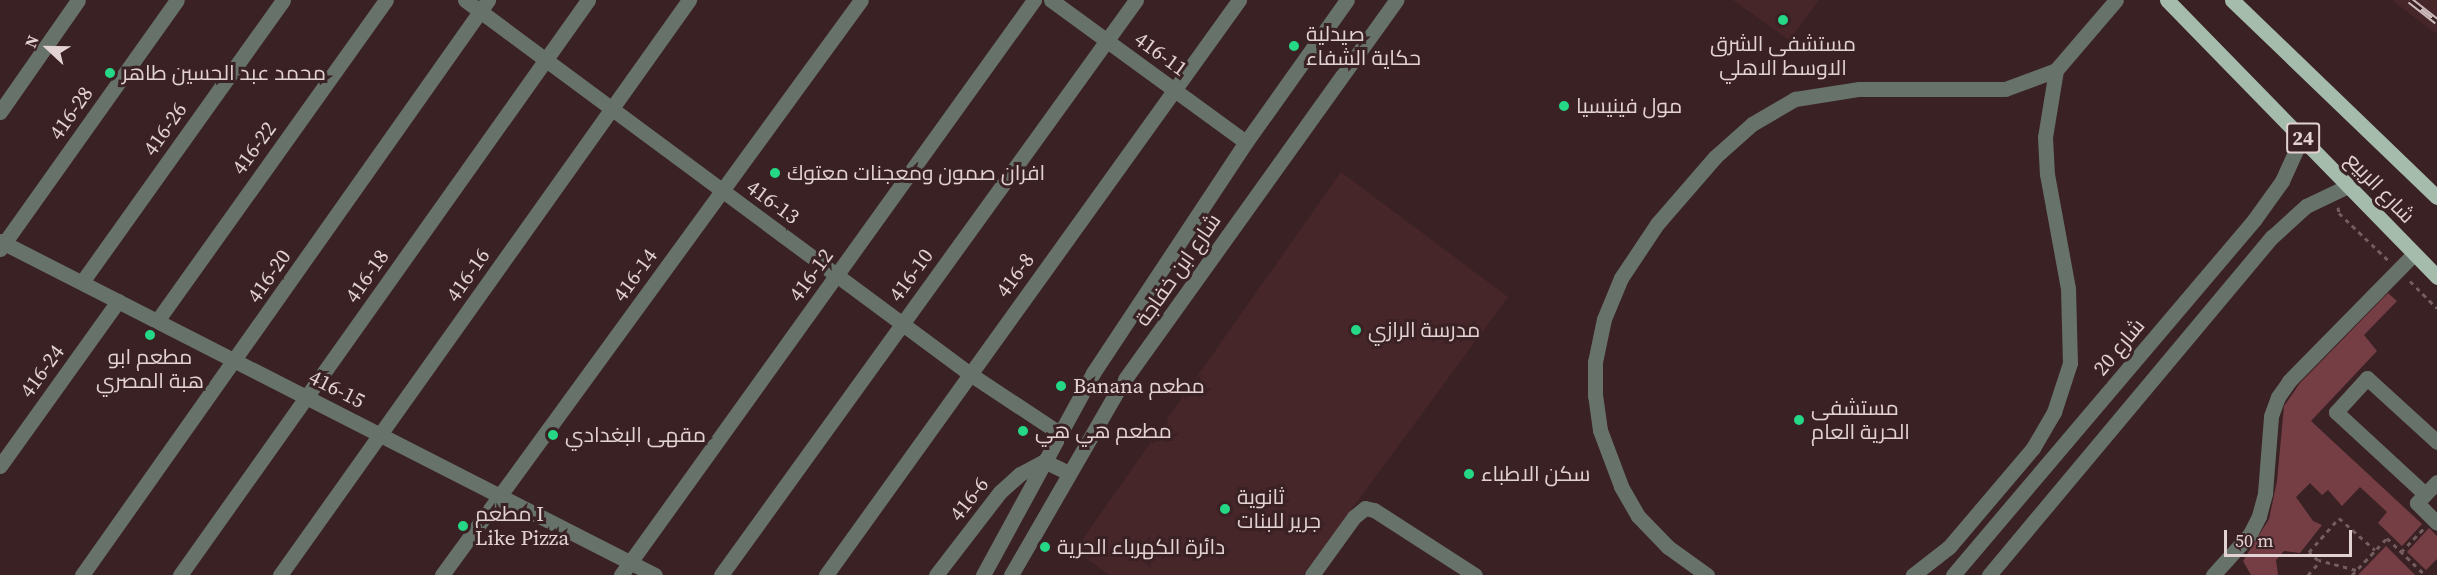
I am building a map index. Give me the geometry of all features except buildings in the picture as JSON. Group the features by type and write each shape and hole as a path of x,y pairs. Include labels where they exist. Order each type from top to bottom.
{"main road":[{"name":"شارع الربيع","path":"2167,0 2437,277"},
{"name":"شارع الربيع","path":"2232,0 2437,197"}],"street":[{"path":"0,112 78,0"},
{"name":"416-28","path":"2,244 177,0"},
{"name":"416-26","path":"82,282 283,0"},
{"name":"416-22","path":"156,321 386,0"},
{"name":"416-13","path":"465,0 484,6 546,60 970,374 1059,433"},
{"name":"416-18","path":"180,575 588,0"},
{"name":"416-16","path":"280,575 689,0"},
{"name":"416-14","path":"442,575 861,0"},
{"name":"416-12","path":"625,569 1034,0"},
{"name":"416-11","path":"1051,0 1246,142"},
{"name":"416-10","path":"721,575 1136,0"},
{"name":"416-8","path":"826,575 1239,0"},
{"name":"شارع ابن خفاجة","path":"983,575 1093,373 1246,142 1347,0"},
{"name":"شارع ابن خفاجة","path":"1011,575 1120,386 1396,0"},
{"path":"1707,575 1668,547 1638,516 1621,486 1600,430 1595,396 1595,362 1604,320 1621,278 1657,224 1737,137 1752,124 1795,99 1859,89 2005,89 2056,70 2116,0"},
{"name":"416-20","path":"82,575 484,6"},
{"path":"1913,575 1949,547 2033,448 2054,412 2070,363 2068,288 2047,174 2045,137 2056,70"},
{"name":"شارع 20","path":"1960,573 2254,220 2282,181 2302,137"},
{"path":"1989,575 2272,237 2306,206 2348,186"},
{"name":"416-15","path":"2,244 82,282 500,496 625,569 655,575"},
{"path":"2224,571 2250,534 2259,516 2265,493 2271,416 2278,397 2289,381 2414,254"},
{"name":"416-24","path":"0,466 118,301"},
{"path":"2425,494 2336,412 2367,378 2437,442"},
{"path":"1044,462 1069,473"},
{"name":"416-6","path":"936,575 1000,492 1020,474 1044,462"},
{"path":"2435,521 2417,503 2437,482"},
{"path":"1312,575 1354,517 1365,508 1374,510 1475,575"}],"path":[{"path":"2348,186 2338,207 2339,213 2437,308"},
{"path":"2356,570 2320,561 2308,552 2339,518 2375,550"},
{"path":"2401,552 2435,521"},
{"path":"2352,575 2387,538 2426,575"},
{"path":"2308,575 2320,561"}],"shaded area":[{"name":"مستشفى الشرق الاوسط الاهلي","path":"1733,0 1819,0 1789,40"},
{"path":"2392,0 2437,0 2437,34 2423,24"},
{"path":"1341,172 1508,297 1303,575 1109,575 1075,550"},
{"path":"2388,293 2397,301 2364,335 2377,351 2311,421 2422,524 2402,546 2378,523 2387,512 2360,487 2342,506 2328,490 2322,495 2310,483 2296,497 2313,521 2322,525 2300,553 2284,551 2276,560 2278,575 2251,575 2243,561 2269,519 2277,481 2284,406 2300,383"},
{"path":"2429,528 2437,536 2437,559 2426,570 2407,552"},
{"path":"2386,546 2415,575 2358,575"}],"railway":[{"path":"2410,0 2437,21"}],"place":[{"name":"مستشفى الشرق الاوسط الاهلي","path":"1783,20"},
{"name":"صيدلية حكاية الشفاء","path":"1294,46"},
{"name":"محمد عبد الحسين طاهر","path":"110,73"},
{"name":"مول فينيسيا","path":"1564,106"},
{"name":"افران صمون ومعجنات معتوكَ","path":"775,173"},
{"name":"مدرسة الرازي","path":"1356,330"},
{"name":"مطعم ابو هبة المصري","path":"150,335"},
{"name":"Banana مطعم","path":"1061,386"},
{"name":"مستشفى الحرية العام","path":"1799,420"},
{"name":"مطعم هي هي","path":"1023,431"},
{"name":"مقهى البغدادي","path":"553,435"},
{"name":"سكن الاطباء","path":"1469,474"},
{"name":"ثانوية جرير للبنات","path":"1225,509"},
{"name":"مطعم I Like Pizza","path":"463,526"},
{"name":"دائرة الكهرباء الحرية","path":"1045,547"}]}
